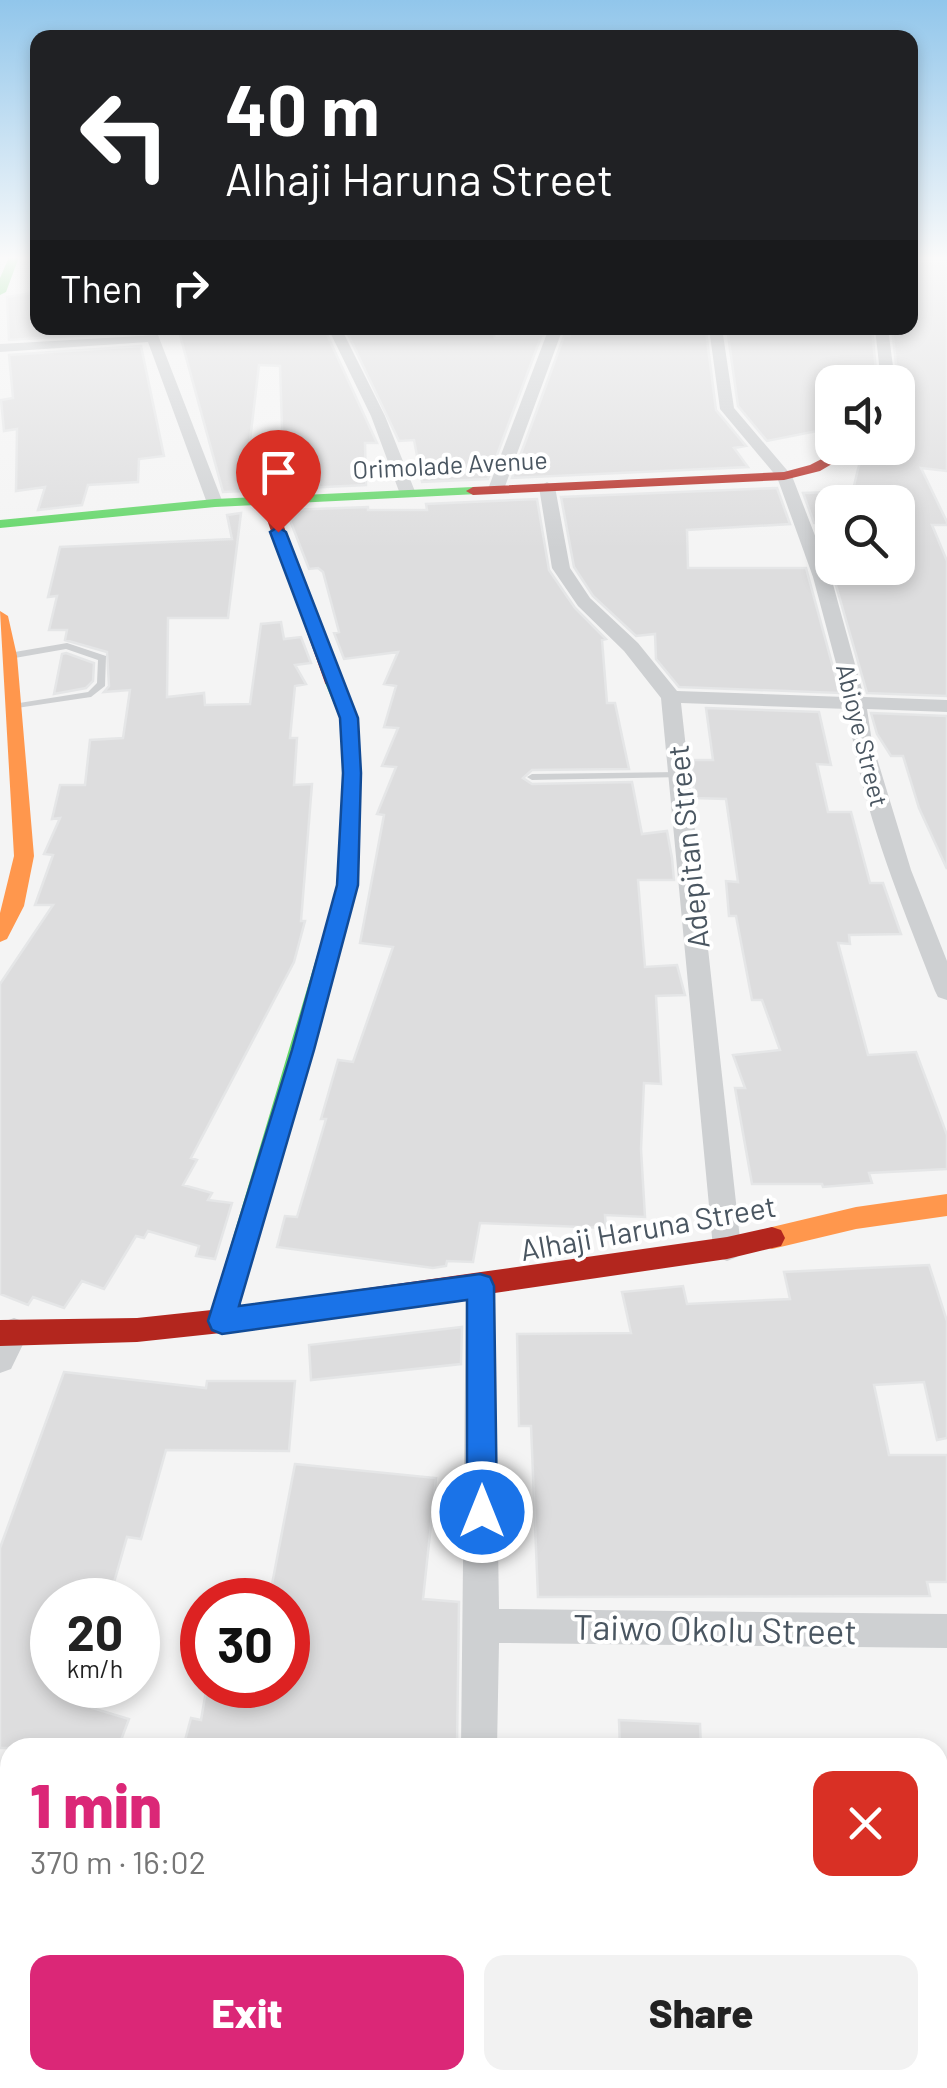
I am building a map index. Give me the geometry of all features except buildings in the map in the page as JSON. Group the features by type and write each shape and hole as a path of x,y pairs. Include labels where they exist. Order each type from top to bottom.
{"street":[{"path":"159,354 214,503"},
{"path":"347,354 378,416 408,494"},
{"path":"496,489 546,354"},
{"path":"719,354 726,409 784,476"},
{"name":"Orimolade Avenue","path":"0,524 214,503 784,476 821,465"},
{"name":"Abioye Street","path":"784,476 822,577 857,706 862,742 900,870 947,992"},
{"path":"547,487 562,568 584,602 632,647 671,697 947,706"},
{"path":"222,1321 348,885 352,773 349,718 322,657 267,500"},
{"path":"0,616 9,656 24,856 14,906 0,934"},
{"name":"Adepitan Street","path":"671,697 727,1248"},
{"name":"Alhaji Haruna Street","path":"5,1341 222,1321 480,1286 727,1248 856,1218 947,1205"},
{"path":"479,1738 480,1286"},
{"name":"Taiwo Okolu Street","path":"482,1626 947,1630"}],"lane":[{"path":"9,656 67,646 103,658 102,684 91,694 13,707"},
{"path":"532,778 679,775"}],"traffic: fast":[{"path":"0,524 215,503 473,491"},
{"path":"221,1321 348,885 352,773 349,718 334,683"}],"traffic: slow":[{"path":"0,616 9,656 24,856 14,906 0,934"},
{"path":"772,1238 856,1218 947,1205"}],"traffic: jam":[{"path":"473,491 784,476 821,465"},
{"path":"267,500 334,683"},
{"path":"0,1333 137,1330 221,1321 727,1248 772,1238"}],"route":[{"path":"278,532 322,657 349,718 352,773 348,885 222,1321 480,1286 482,1512"}]}
